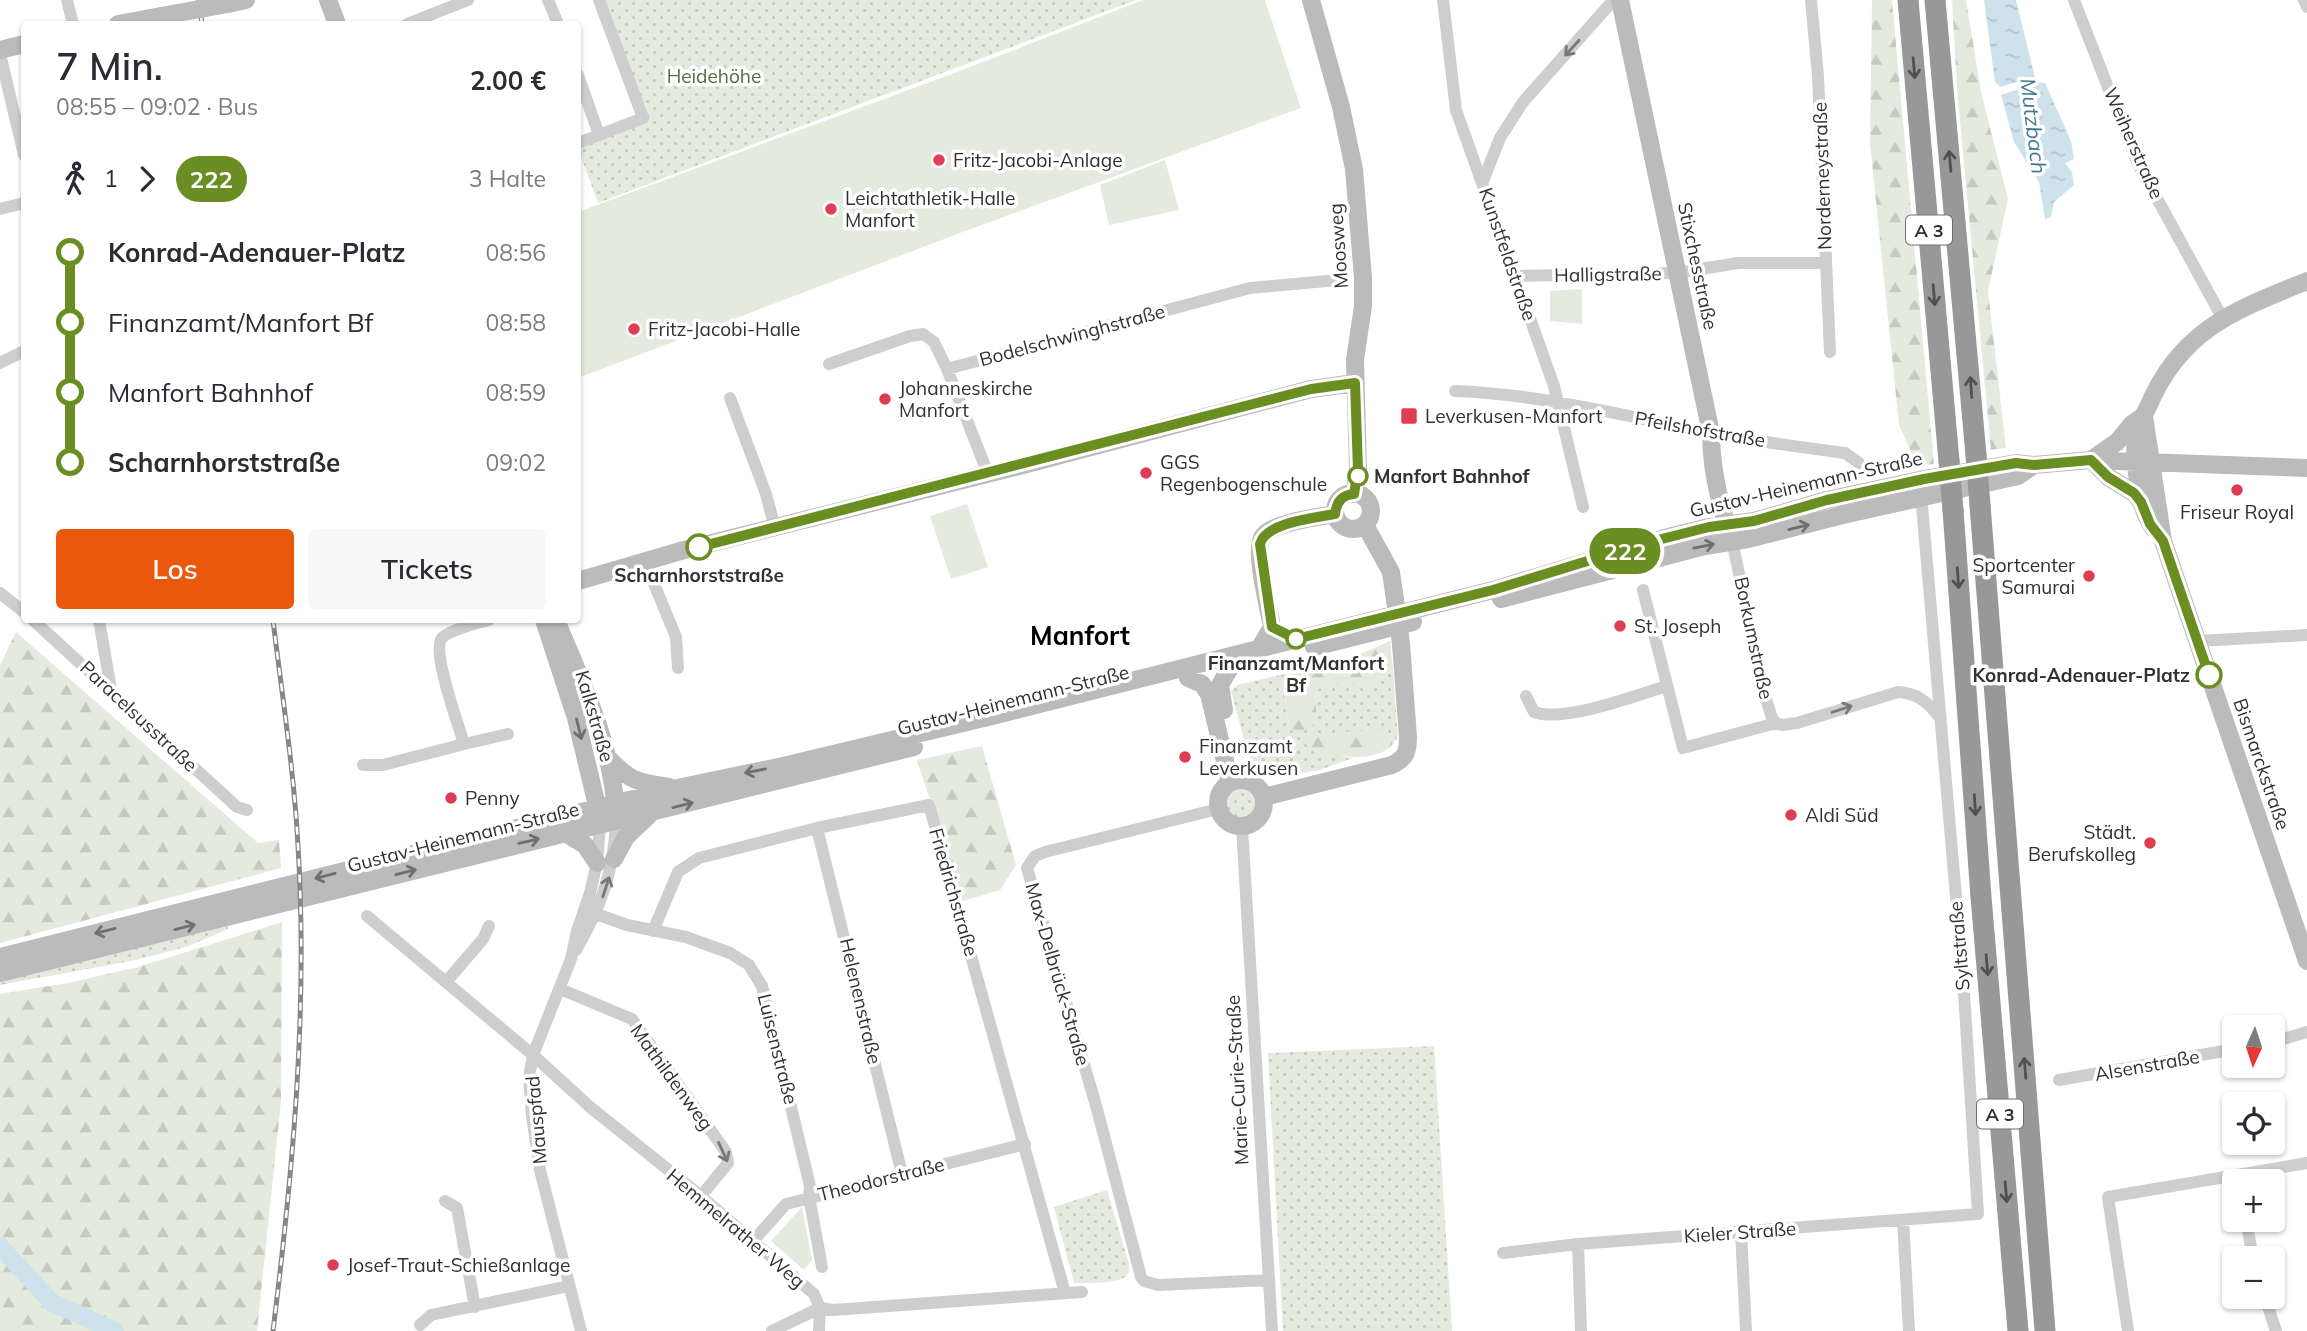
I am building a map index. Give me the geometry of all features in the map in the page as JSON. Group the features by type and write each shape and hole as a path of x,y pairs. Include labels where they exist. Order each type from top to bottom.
{"highway":[{"name":"A 3","path":"1908,0 1949,461 1981,897 2018,1331"},
{"name":"A 3","path":"1935,0 1976,455 2045,1331"}],"main road":[{"path":"134,21 246,0"},
{"path":"328,0 336,21"},
{"name":"Moosweg","path":"1311,0 1341,107 1354,169 1363,278 1363,306 1355,360 1358,470 1354,494"},
{"name":"Stixchesstraße","path":"1620,0 1711,433 1711,451 1729,533"},
{"path":"0,52 21,45"},
{"path":"2143,461 2135,443 2138,423 2174,360 2223,319 2255,302 2307,282"},
{"path":"581,580 1311,389 1355,383"},
{"path":"2141,502 2134,493 2108,477 2091,460 2117,442 2132,424 2144,416"},
{"name":"Gustav-Heinemann-Straße","path":"0,957 570,815 652,813 1588,578 1729,533 1754,521 1827,500 2018,477 2034,465 2091,460 2307,468"},
{"name":"Bismarckstraße","path":"2143,461 2141,502 2150,524 2163,541"},
{"name":"Bismarckstraße","path":"2143,461 2163,541 2307,961"},
{"path":"1354,494 1367,500 1371,513 1365,525 1353,529 1337,520 1335,514 1340,499 1354,494"},
{"path":"1259,649 1272,627 1259,553 1262,537 1283,525 1335,514"},
{"path":"1264,797 1392,765 1404,759 1408,750 1401,644 1391,572 1365,525"},
{"name":"Gustav-Heinemann-Straße","path":"0,973 565,833 677,788 972,721 1493,590 1668,537 1729,533"},
{"name":"Kalkstraße","path":"545,623 571,699 588,769 608,815"},
{"name":"Kalkstraße","path":"557,623 588,698 608,758 608,815"},
{"path":"1272,627 1296,639"},
{"path":"1230,668 1221,680 1219,692 1236,781"},
{"path":"1188,678 1202,684 1209,694 1236,781"},
{"path":"608,758 624,775 635,781 677,788"},
{"path":"570,815 583,796 588,769"},
{"path":"1236,781 1256,785 1264,797 1265,804 1260,817 1242,827 1224,820 1218,809 1221,791 1236,781"},
{"path":"565,833 605,861 629,833 652,813"}],"street":[{"path":"67,0 72,21"},
{"path":"418,21 468,0"},
{"path":"548,0 557,21"},
{"path":"581,142 643,118 598,0"},
{"name":"Kunstfeldstraße","path":"1443,0 1456,110 1559,402 1583,507"},
{"name":"Stixchesstraße","path":"1483,181 1500,138 1523,102 1610,4 1620,0"},
{"name":"Norderneystraße","path":"1811,0 1818,76 1830,352"},
{"name":"Weiherstraße","path":"2074,0 2137,162 2223,319"},
{"path":"2304,0 2307,7"},
{"path":"0,52 21,142"},
{"path":"581,84 599,135"},
{"path":"0,209 21,204"},
{"name":"Halligstraße","path":"1516,276 1676,273 1738,263 1826,263"},
{"name":"Bodelschwinghstraße","path":"947,369 1250,288 1337,276 1339,295"},
{"path":"829,364 923,334 934,342 947,369 988,474"},
{"path":"0,363 21,352"},
{"name":"Pfeilshofstraße","path":"1455,391 1500,392 1559,402 1711,433 1844,453 1859,463"},
{"path":"730,398 766,494 775,528"},
{"name":"Syltstraße","path":"1915,490 1922,506 1938,679 1939,717 1963,977 1978,1214"},
{"name":"Borkumstraße","path":"1729,533 1766,699 1776,723 1797,723 1898,692 1917,696"},
{"path":"645,562 676,638 678,668"},
{"path":"1643,590 1683,748 1776,723"},
{"path":"0,593 21,610"},
{"name":"Paracelsusstraße","path":"36,623 237,807 247,810"},
{"path":"100,623 111,689"},
{"path":"464,744 440,660 439,645 447,635 481,623"},
{"path":"2198,641 2307,635"},
{"path":"1938,679 1928,690 1917,696 1932,707 1939,717"},
{"path":"1526,696 1534,712 1545,716 1583,711 1667,687"},
{"path":"363,765 395,763 508,734"},
{"name":"Friedrichstraße","path":"653,931 678,872 699,858 817,828 929,805 1065,1293"},
{"name":"Max-Delbrück-Straße","path":"1218,809 1045,852 1035,856 1027,868 1141,1276 1144,1281 1158,1285 1269,1280"},
{"name":"Mauspfad","path":"581,1331 551,1219 536,1143 529,1077 533,1055 590,912 605,861 608,815"},
{"name":"Marie-Curie-Straße","path":"1242,827 1272,1331"},
{"name":"Helenenstraße","path":"817,828 902,1174"},
{"name":"Luisenstraße","path":"590,912 627,925 686,937 730,953 749,965 762,986 810,1186 809,1197 822,1267"},
{"name":"Hemmelrather Weg","path":"367,916 533,1055 590,1107 701,1196 814,1294 820,1308"},
{"path":"446,982 483,939 488,926"},
{"name":"Mathildenweg","path":"560,989 632,1019 726,1152 728,1163 701,1196"},
{"path":"2286,1038 2307,1032"},
{"name":"Alsenstraße","path":"2059,1080 2222,1051"},
{"name":"Theodorstraße","path":"753,1241 786,1204 1025,1144"},
{"path":"2281,1169 2307,1163"},
{"path":"2129,1331 2108,1197 2222,1181"},
{"path":"445,1201 457,1208 475,1307"},
{"name":"Kieler Straße","path":"1503,1253 1578,1244 1978,1214"},
{"path":"1903,1220 1909,1331"},
{"path":"1741,1232 1746,1331"},
{"path":"1578,1244 1581,1331"},
{"path":"420,1325 431,1315 569,1286"},
{"path":"772,1331 820,1308 833,1310 1082,1292"},
{"path":"819,1331 820,1308"},
{"path":"2269,1309 2276,1331"}],"green space":[{"name":"Heidehöhe","path":"602,0 1136,0 598,203 581,156 581,147 647,120"},
{"name":"Fritz-Jacobi-Anlage","path":"1143,0 1265,0 1301,108 968,230 581,377 581,211 952,74"},
{"path":"1872,0 1892,0 1934,464 1917,465 1899,425 1870,143"},
{"path":"1952,0 1966,0 1981,92 2008,199 1988,291 2006,448 1991,450 1957,89"},
{"path":"1165,160 1179,210 1109,225 1100,185"},
{"path":"1582,289 1582,324 1550,321 1550,291"},
{"path":"967,504 988,567 951,579 930,516"},
{"path":"16,632 258,843 279,840 281,868 0,943 0,665"},
{"path":"1390,641 1393,670 1369,685 1353,683 1315,689 1317,723 1298,732 1290,730 1281,675 1363,653"},
{"path":"1393,670 1398,736 1393,744 1387,729 1315,752 1353,758 1320,770 1277,777 1251,765 1231,691 1237,685 1281,675 1290,730 1317,723 1315,689 1353,683 1369,685"},
{"path":"1387,729 1393,744 1376,754 1366,756 1315,752 1307,739 1314,734"},
{"path":"982,746 1016,865 1000,890 963,901 917,760"},
{"path":"1241,788 1247,789 1255,797 1255,809 1247,817 1241,818 1235,817 1227,809 1226,803 1227,797 1235,789"},
{"path":"282,922 281,1101 257,1331 0,1331 0,994 68,983 138,967"},
{"path":"227,924 228,929 189,946 136,960 0,985 0,980"},
{"path":"1434,1046 1452,1331 1283,1331 1268,1053"},
{"path":"1107,1190 1129,1264 1129,1273 1118,1280 1074,1283 1054,1207"},
{"path":"802,1207 812,1260 804,1270 771,1241"}],"water":[{"name":"Mutzbach","path":"1984,0 2016,0 2036,82 2045,83 2071,141 2074,159 2065,163 2072,172 2074,185 2054,202 2051,217 2045,219 2039,182 2014,142 2001,95 2023,88 2022,80 2001,87 1995,82"}],"waterway":[{"path":"0,1246 51,1302 115,1331"}],"railway":[{"path":"199,0 202,21"},
{"path":"273,623 296,818 301,967 297,1089 273,1331"}],"bus line":[{"name":"222","path":"699,547 1311,389 1355,383 1358,482 1354,494 1340,499 1335,514 1274,528 1262,537 1260,544 1259,553 1272,627 1296,639 1493,590 1668,537 1709,527 1754,521 1827,500 2016,463 2034,465 2091,460 2108,477 2134,493 2150,524 2163,541 2209,675"}],"place":[{"name":"Fritz-Jacobi-Anlage","path":"939,160"},
{"name":"Leichtathletik-Halle Manfort","path":"831,209"},
{"name":"Fritz-Jacobi-Halle","path":"634,329"},
{"name":"Johanneskirche Manfort","path":"885,399"},
{"name":"Leverkusen-Manfort","path":"1409,416"},
{"name":"GGS Regenbogenschule","path":"1146,473"},
{"name":"Manfort Bahnhof","path":"1358,476"},
{"name":"Friseur Royal","path":"2237,490"},
{"name":"Scharnhorststraße","path":"699,547"},
{"name":"Sportcenter Samurai","path":"2089,576"},
{"name":"St. Joseph","path":"1620,626"},
{"name":"Finanzamt/Manfort Bf","path":"1296,639"},
{"name":"Konrad-Adenauer-Platz","path":"2209,675"},
{"name":"Finanzamt Leverkusen","path":"1185,757"},
{"name":"Penny","path":"451,798"},
{"name":"Aldi Süd","path":"1791,815"},
{"name":"Städt. Berufskolleg","path":"2150,843"},
{"name":"Josef-Traut-Schießanlage","path":"333,1265"}],"district":[{"name":"Manfort","path":"1080,635"}]}
